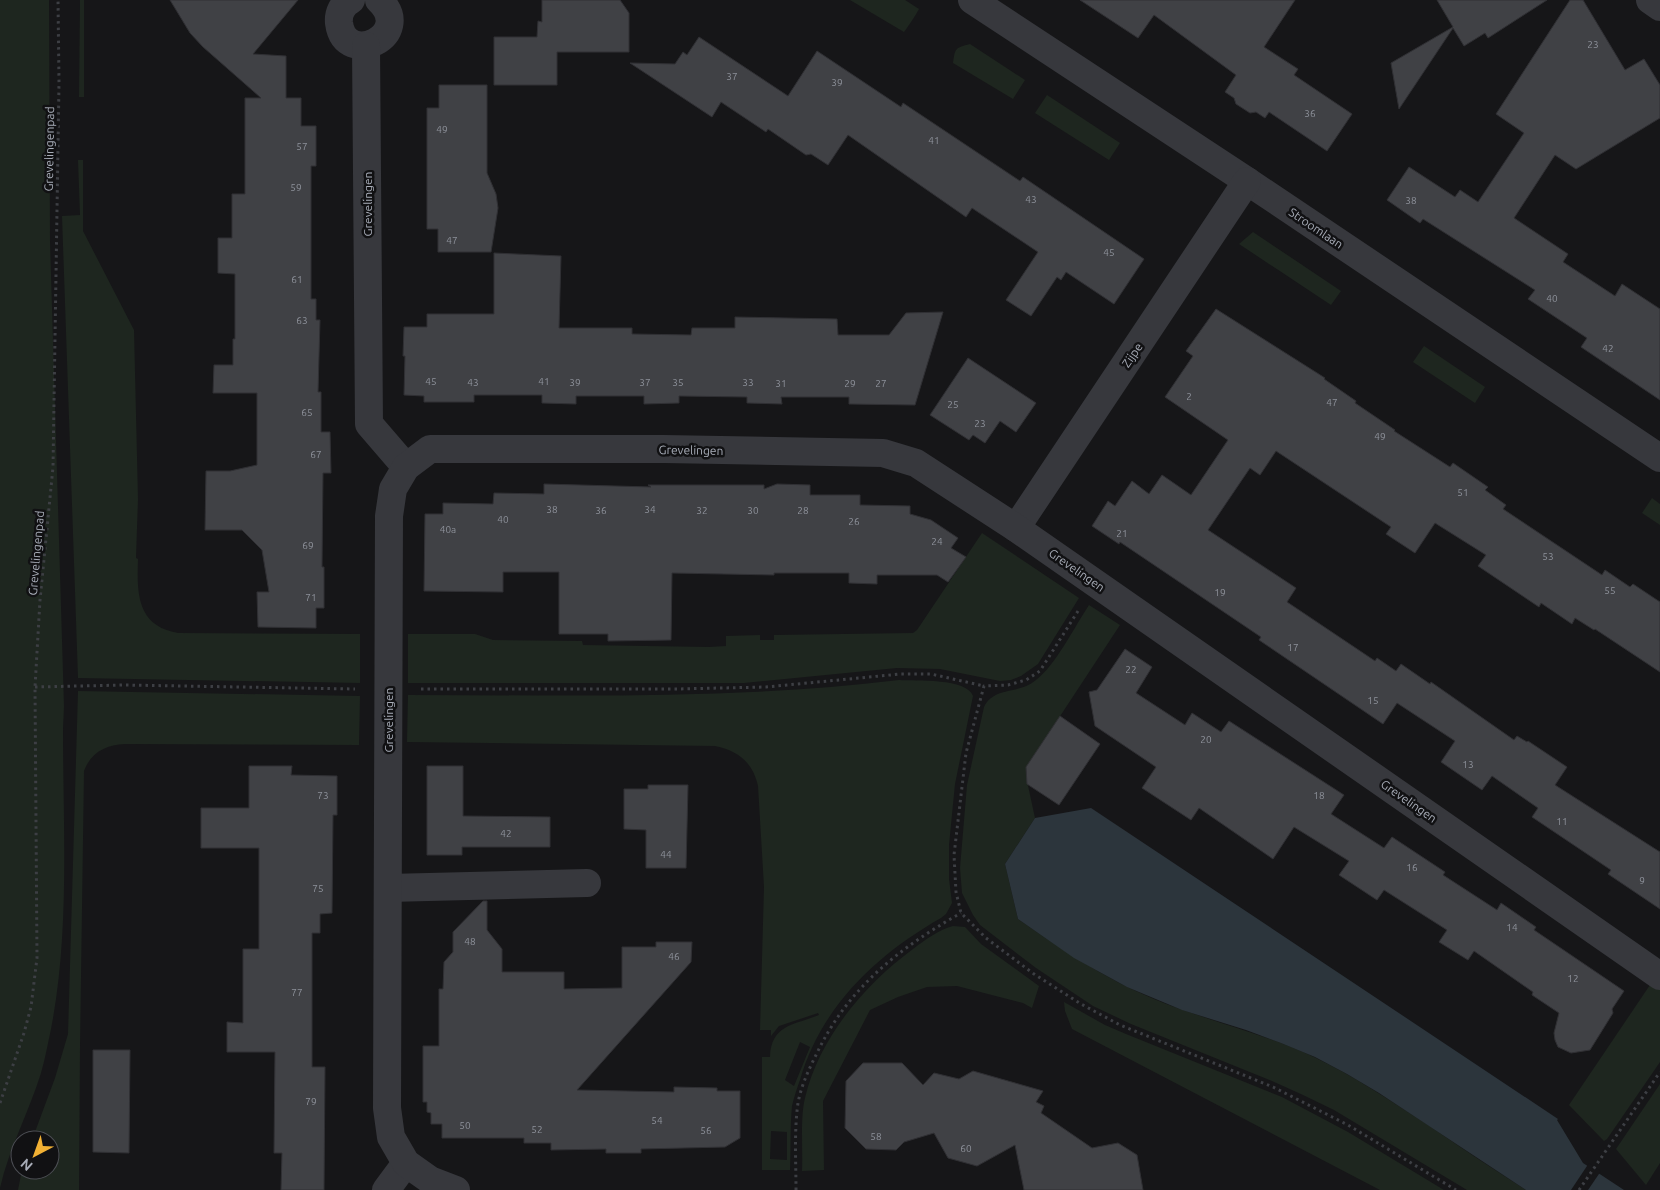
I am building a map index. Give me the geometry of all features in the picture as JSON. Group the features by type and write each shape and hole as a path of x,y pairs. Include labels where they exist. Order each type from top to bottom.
{"street":[{"path":"350,0 341,10 339,19 340,29 345,37 355,44 366,46 377,42 386,34 390,23 388,11 379,0"},
{"name":"Stroomlaan","path":"972,0 1247,181 1660,458"},
{"path":"1650,0 1660,7"},
{"name":"Grevelingen","path":"366,46 369,424 406,467"},
{"name":"Zijpe","path":"1016,528 1247,181"},
{"name":"Grevelingen","path":"456,1190 430,1180 406,1163 391,1137 387,1108 389,516 393,489 406,467 430,449 664,449 884,453 916,463 1016,528 1660,976"},
{"path":"388,888 587,883"},
{"path":"386,1190 406,1163"}],"path":[{"name":"Grevelingenpad","path":"0,1103 29,1016 37,958 35,687 40,600 53,467 59,82 58,0"},
{"path":"35,687 124,685 388,689 677,689 766,687 900,674 931,674 984,686 1008,685 1026,680 1040,671 1097,584"},
{"path":"984,686 966,753 954,855 956,892 961,913 986,938 1034,974 1081,1004 1120,1025 1273,1087 1348,1125 1456,1190"},
{"path":"796,1190 798,1103 808,1070 827,1032 851,998 880,967 907,946 961,913"},
{"path":"1579,1190 1660,1072"}],"shaded area":[{"path":"0,0 49,0 50,241 64,706 63,917 57,992 45,1057 20,1130 10,1130 10,1156 0,1188"},
{"path":"80,0 84,0 84,97 79,97"},
{"path":"850,0 905,0 919,9 904,32"},
{"path":"970,44 1025,80 1013,99 953,63 954,54 957,49"},
{"path":"1047,95 1120,143 1109,160 1035,113"},
{"path":"78,160 83,160 83,231 134,330 138,499 136,558 138,559 138,584 142,606 154,623 164,629 178,633 360,634 360,683 78,678 62,216 80,215"},
{"path":"1253,232 1341,291 1331,305 1239,244"},
{"path":"1424,346 1485,387 1475,403 1413,362"},
{"path":"1652,498 1660,504 1660,525 1642,513"},
{"path":"982,533 1079,598 1038,664 1021,676 1011,680 1000,681 940,669 897,668 744,683 408,683 408,634 475,634 493,640 582,641 583,645 709,647 726,646 726,636 760,635 760,640 774,640 774,635 913,633 917,630"},
{"path":"1089,605 1120,625 1028,765 1027,781 1035,818 1005,864 1018,919 1084,963 1136,991 1174,1007 1275,1041 1329,1064 1386,1098 1526,1190 1467,1190 1334,1110 1272,1081 1131,1024 1093,1006 1036,968 980,925 962,893 960,868 967,785 984,707 988,700 994,696 1029,685 1043,674 1057,656"},
{"path":"899,680 928,681 961,686 969,690 973,696 955,784 949,845 949,879 952,903 946,914 941,918 894,949 873,966 837,1006 809,1054 792,1106 790,1170 762,1170 762,1057 770,1057 771,1046 775,1038 786,1027 819,1015 818,1013 779,1026 771,1036 771,1030 760,1030 764,887 758,786 749,765 744,759 731,751 715,746 407,742 408,695 592,696 715,694","holes":["800,1042 810,1047 794,1086 785,1080","771,1131 787,1132 787,1160 770,1159"]},
{"path":"78,691 360,696 359,745 125,744 112,746 100,751 87,764 84,771 79,1190 18,1190 20,1180 60,1180 60,1130 36,1130 55,1078 68,1034"},
{"path":"1091,808 1558,1119 1583,1163 1624,1190 1526,1190 1347,1074 1315,1057 1281,1043 1182,1010 1127,987 1074,958 1018,919 1005,864 1035,818"},
{"path":"953,926 965,927 981,944 1039,986 1032,1008 1023,1003 957,986 927,987 898,997 870,1010 823,1101 824,1170 802,1171 803,1106 821,1054 833,1034 861,996 895,963 932,936"},
{"path":"1652,982 1660,989 1660,1062 1604,1141 1569,1105"},
{"path":"1064,1002 1105,1025 1282,1097 1348,1132 1444,1190 1380,1190 1072,1029 1065,1011"},
{"path":"1660,1084 1660,1163 1646,1185 1616,1149"}],"pier":[{"path":"1589,1163 1601,1171 1588,1190 1571,1190"}],"building":[{"path":"170,0 298,0 253,54 286,56 286,98 301,98 301,126 316,126 316,166 311,166 311,299 316,299 316,320 320,320 318,392 321,392 321,432 330,432 331,473 323,473 322,567 324,567 324,608 316,608 316,628 258,627 257,592 269,592 262,550 242,530 205,530 206,471 230,471 257,465 257,393 213,393 214,365 233,365 233,339 235,339 235,274 218,273 218,238 232,238 232,194 245,194 245,98 261,98 203,47 190,33"},
{"path":"542,0 620,0 629,13 629,52 557,52 557,85 494,85 494,37 537,37 538,21 542,22"},
{"path":"1080,0 1295,0 1264,47 1298,69 1294,75 1352,114 1327,151 1269,112 1265,118 1256,112 1250,113 1236,104 1234,98 1225,92 1236,75 1154,15 1138,38"},
{"path":"1437,0 1547,0 1488,38 1485,33 1464,46 1453,28 1399,109 1391,63 1453,27"},
{"path":"1570,0 1583,0 1625,70 1644,59 1660,85 1660,118 1576,169 1555,155 1514,218 1568,254 1563,262 1615,296 1622,284 1660,309 1660,400 1581,347 1587,338 1528,299 1535,290 1423,219 1420,223 1387,200 1409,167 1455,197 1460,190 1478,202 1524,133 1496,114"},
{"path":"699,37 788,96 817,51 901,107 903,103 1020,181 1023,177 1144,259 1114,304 1066,272 1061,280 1057,277 1031,316 1006,300 1038,252 972,208 966,217 848,135 828,165 811,154 806,155 768,129 766,132 721,102 712,117 630,63 675,64 683,52 687,55"},
{"path":"439,85 487,85 487,173 496,194 498,208 491,252 438,252 438,229 427,229 427,108 439,108"},
{"path":"494,253 561,256 559,328 632,328 632,334 691,335 692,328 735,328 735,317 837,319 838,335 889,335 906,313 943,312 915,405 849,404 849,397 781,397 782,404 747,403 747,397 679,396 679,403 644,404 644,396 576,396 576,404 542,403 542,395 474,395 474,402 424,402 424,396 404,395 404,327 427,327 427,314 494,314"},
{"path":"1216,309 1325,378 1356,401 1355,403 1394,431 1450,467 1453,463 1488,487 1485,490 1506,505 1503,509 1602,575 1605,570 1630,587 1633,584 1660,602 1660,672 1575,618 1572,624 1541,603 1539,607 1478,566 1486,555 1435,523 1415,553 1386,534 1391,527 1276,451 1260,475 1250,468 1208,530 1296,588 1287,602 1375,661 1377,658 1396,671 1401,664 1430,684 1431,682 1514,740 1517,736 1528,741 1567,767 1555,785 1660,852 1660,909 1608,874 1611,870 1532,817 1538,808 1492,776 1482,790 1441,762 1455,741 1397,703 1383,724 1259,640 1261,637 1120,542 1119,544 1092,526 1108,501 1115,506 1132,481 1149,494 1162,475 1191,495 1228,440 1165,397 1193,356 1186,351"},
{"path":"968,358 1036,403 1016,432 1000,421 985,443 973,435 969,440 930,415"},
{"path":"544,484 651,487 648,485 764,485 764,489 777,484 810,485 810,495 860,495 860,505 910,506 910,514 931,520 958,538 951,548 966,557 948,582 937,575 877,575 877,584 849,583 849,573 774,573 774,575 672,573 671,640 608,641 608,634 559,634 559,572 503,572 503,592 424,591 425,514 443,514 443,503 493,504 494,493 544,494"},
{"path":"1125,649 1152,667 1136,693 1185,725 1192,713 1221,732 1229,721 1344,795 1331,814 1384,848 1392,837 1445,872 1443,875 1497,910 1501,903 1536,927 1534,930 1624,991 1590,1050 1571,1053 1558,1047 1554,1033 1559,1013 1532,995 1533,992 1474,951 1468,960 1439,942 1447,930 1384,890 1377,900 1339,875 1349,861 1294,827 1273,859 1199,808 1191,820 1142,788 1156,767 1095,726 1089,692 1097,690"},
{"path":"1060,716 1100,744 1059,805 1027,784 1026,767"},
{"path":"249,766 292,766 291,775 337,776 337,815 333,815 332,913 320,914 320,933 312,933 312,1067 325,1067 324,1190 281,1190 282,1153 274,1153 275,1052 227,1052 227,1022 243,1023 243,949 259,949 259,848 201,848 201,808 249,808"},
{"path":"427,766 463,766 463,816 550,817 550,847 462,847 462,855 427,855"},
{"path":"648,785 688,785 686,868 646,868 646,830 624,829 624,789 648,789"},
{"path":"483,901 487,901 487,930 502,949 502,972 564,972 564,989 622,988 622,947 656,947 656,942 692,942 691,962 577,1090 674,1092 674,1087 717,1088 717,1091 740,1091 740,1138 725,1147 641,1149 641,1153 606,1153 606,1149 551,1150 551,1143 524,1143 524,1138 442,1138 442,1124 431,1124 431,1113 427,1112 427,1102 423,1102 423,1046 439,1046 439,989 443,989 444,962 453,952 453,932"},
{"path":"93,1050 130,1050 129,1153 93,1152"},
{"path":"863,1063 902,1063 923,1085 934,1073 959,1079 973,1071 1043,1091 1036,1102 1044,1106 1041,1113 1092,1148 1118,1143 1137,1155 1143,1190 1024,1190 1015,1145 977,1166 948,1158 934,1133 904,1142 896,1150 866,1149 845,1128 846,1081"}]}
